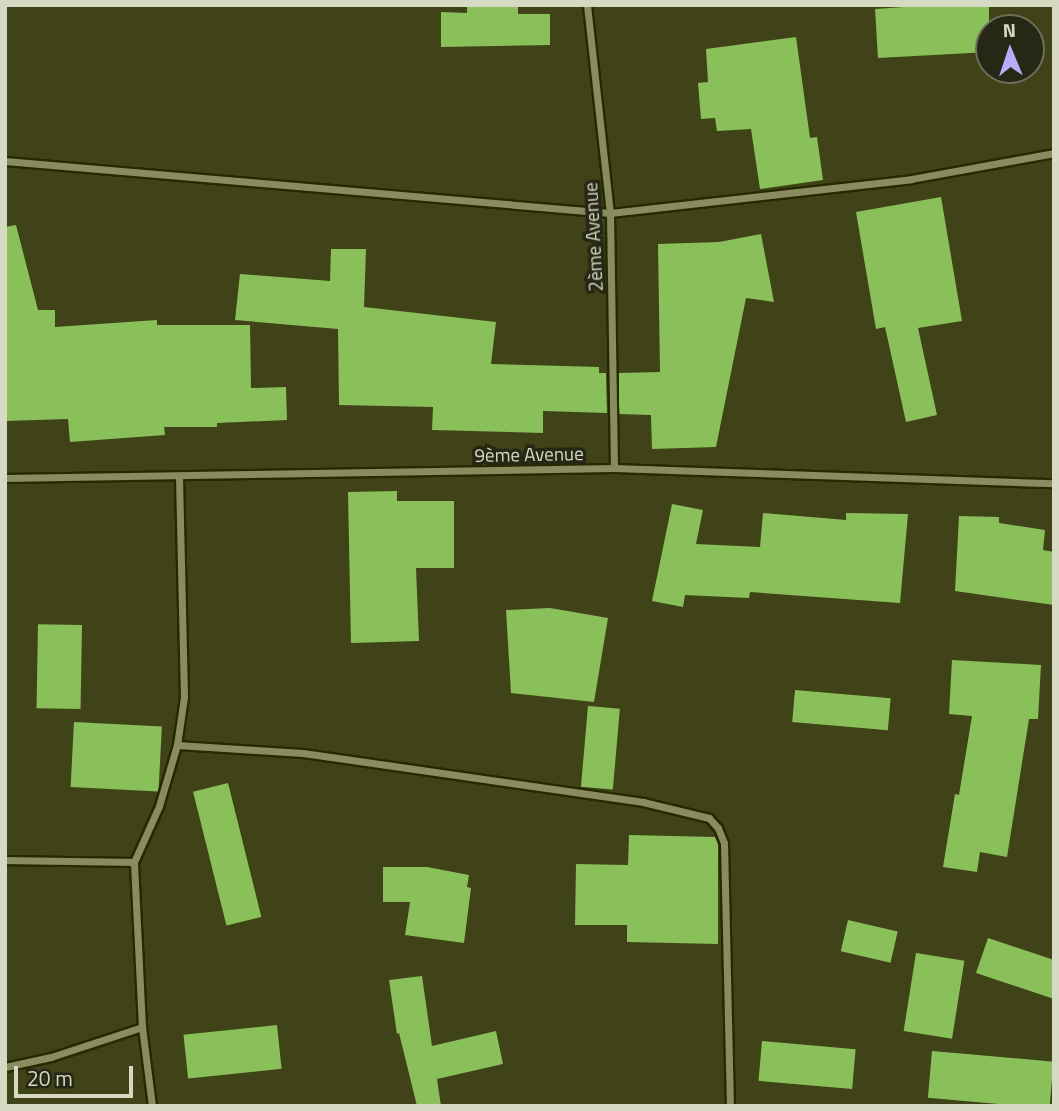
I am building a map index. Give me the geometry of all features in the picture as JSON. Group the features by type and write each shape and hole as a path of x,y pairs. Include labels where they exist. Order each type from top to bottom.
{"street":[{"name":"2ème Avenue","path":"587,5 610,213 614,468"},
{"path":"5,161 610,213 911,179 1054,153"},
{"name":"9ème Avenue","path":"5,478 614,468 1054,484"},
{"path":"152,1106 142,1027 134,862 159,806 177,745 184,697 179,476"},
{"path":"177,745 329,756 643,802 709,818 718,828 724,843 730,1106"},
{"path":"5,860 134,862"},
{"path":"5,1067 51,1057 142,1027"}],"building":[{"path":"467,5 518,5 518,14 550,14 550,45 441,47 441,12 467,13"},
{"path":"989,5 989,14 975,14 975,53 878,58 875,9"},
{"path":"796,37 810,138 817,137 823,180 760,189 751,129 717,131 715,118 701,119 698,83 708,82 706,49"},
{"path":"941,197 962,321 918,328 937,415 906,422 885,327 876,329 856,212"},
{"path":"16,225 38,310 55,310 55,327 157,320 157,325 250,325 251,388 286,387 287,420 217,423 217,427 164,427 165,435 70,442 68,419 5,421 5,227"},
{"path":"761,234 774,302 746,298 716,447 652,449 651,415 619,414 619,373 660,372 658,244 719,242"},
{"path":"331,249 366,249 364,307 496,322 491,364 599,367 599,373 606,373 607,413 543,411 543,433 432,430 433,407 339,405 338,329 235,320 240,274 330,281"},
{"path":"397,491 397,501 454,501 454,568 416,568 419,641 351,643 348,492"},
{"path":"672,504 703,510 696,544 760,547 763,513 846,520 846,513 908,514 900,603 750,592 749,598 685,595 683,607 652,601"},
{"path":"959,516 999,517 999,523 1045,530 1043,550 1054,552 1054,605 955,591"},
{"path":"550,608 608,618 594,702 511,693 506,610"},
{"path":"38,624 82,625 81,709 37,708"},
{"path":"952,660 1041,665 1038,719 1029,719 1007,857 980,852 977,872 943,867 955,794 959,795 972,716 949,714"},
{"path":"795,690 891,698 888,730 792,722"},
{"path":"588,706 620,709 613,789 581,787"},
{"path":"74,722 162,727 158,792 71,787"},
{"path":"228,783 261,917 226,926 193,792"},
{"path":"629,835 715,837 718,844 718,944 627,942 627,925 575,925 576,864 628,865"},
{"path":"383,867 427,867 469,875 467,887 471,888 464,943 405,935 410,902 383,902"},
{"path":"848,920 898,931 890,963 841,951"},
{"path":"988,938 1054,960 1054,999 976,973"},
{"path":"916,953 964,961 952,1039 904,1031"},
{"path":"422,976 432,1046 496,1031 503,1064 437,1079 441,1106 417,1106 399,1033 397,1034 389,980"},
{"path":"277,1025 282,1069 188,1079 184,1035"},
{"path":"762,1041 856,1049 852,1089 759,1081"},
{"path":"932,1051 1054,1062 1050,1106 928,1098"}]}
